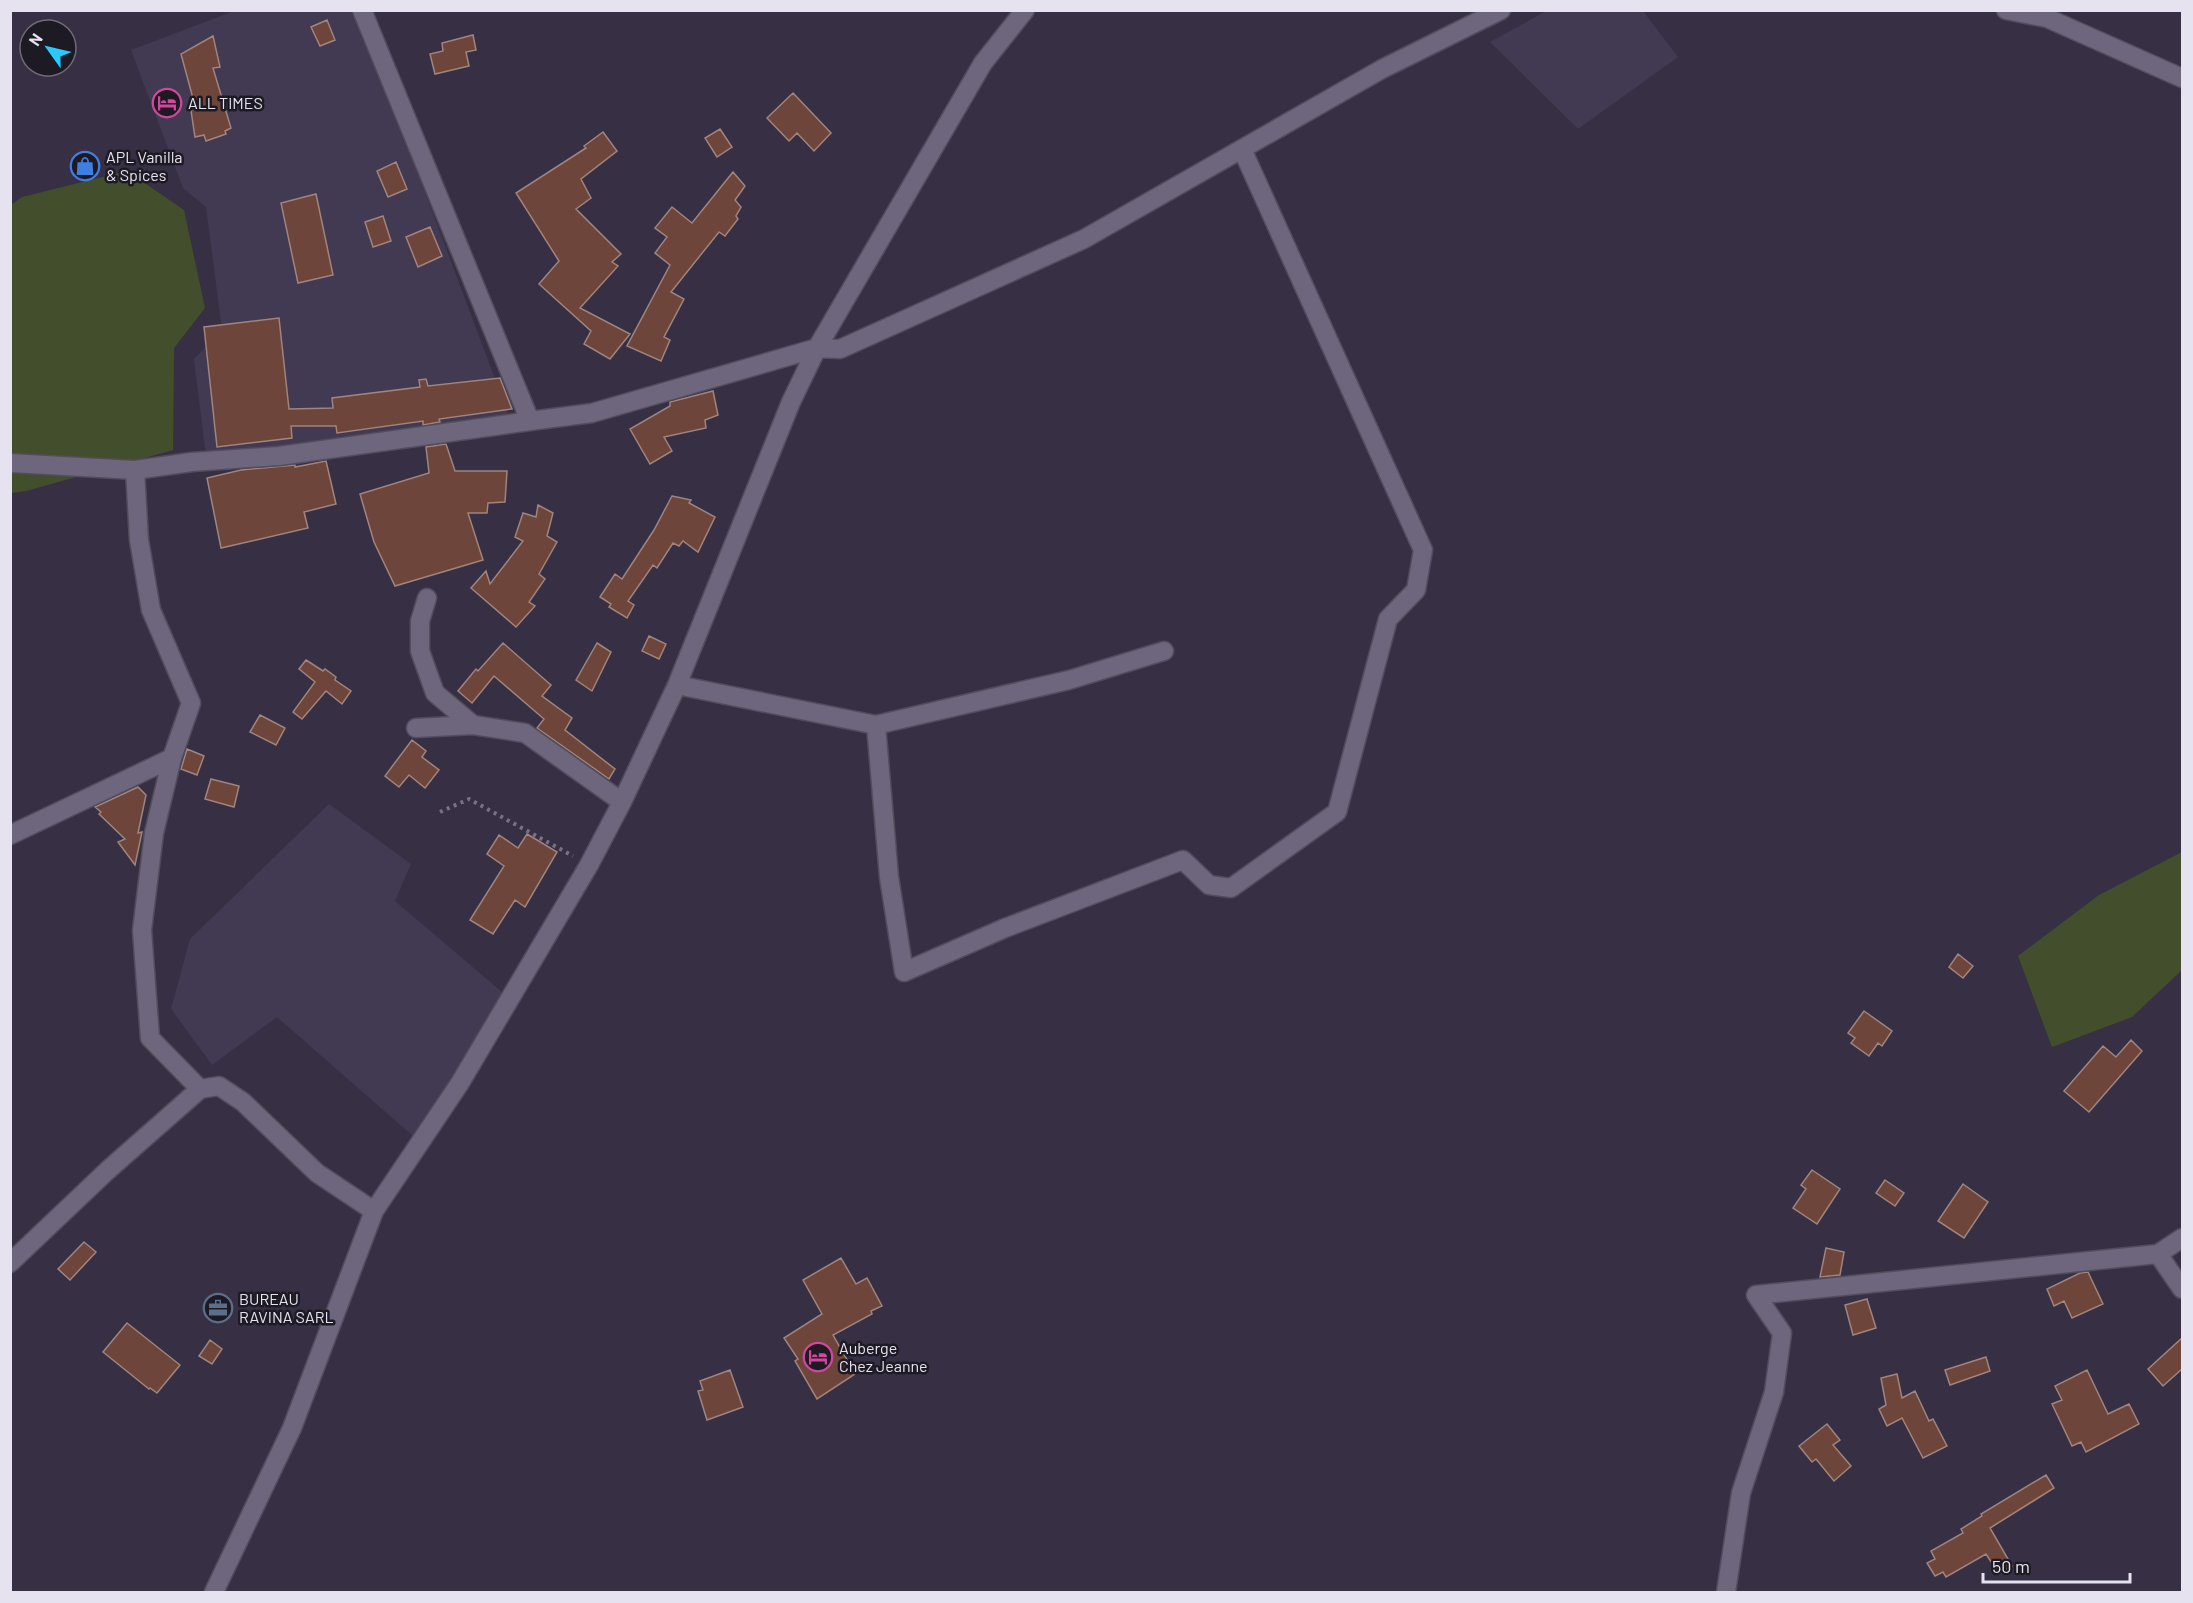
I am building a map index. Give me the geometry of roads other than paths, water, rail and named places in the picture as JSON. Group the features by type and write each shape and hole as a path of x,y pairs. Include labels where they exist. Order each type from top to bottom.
{"street":[{"path":"362,10 530,421"},
{"path":"213,1593 292,1428 374,1212 460,1083 590,865 622,802 678,685 791,402 817,348 983,63 1025,10"},
{"path":"10,463 135,470 192,462 279,456 592,413 817,348 840,349 1084,239 1382,69 1502,10"},
{"path":"2006,10 2047,18 2182,78"},
{"path":"876,725 889,877 904,972 1005,928 1183,860 1209,885 1231,888 1337,812 1388,619 1416,590 1423,550 1242,149"},
{"path":"135,470 139,540 151,610 191,704 172,758 154,833 142,930 150,1038 200,1089"},
{"path":"427,598 420,621 420,651 435,693 473,725"},
{"path":"678,685 876,725 1070,680 1164,651"},
{"path":"416,728 473,725 525,733 622,802"},
{"path":"10,835 172,758"},
{"path":"10,1263 108,1170 200,1089 219,1086 243,1102 317,1173 374,1212"},
{"path":"1726,1593 1741,1493 1774,1392 1782,1333 1756,1295 2158,1254 2182,1238"},
{"path":"2158,1254 2182,1289"}],"place":[{"name":"ALL TIMES","path":"167,103"},
{"name":"APL Vanilla & Spices","path":"85,166"},
{"name":"BUREAU RAVINA SARL","path":"218,1308"},
{"name":"Auberge Chez Jeanne","path":"818,1357"}]}
